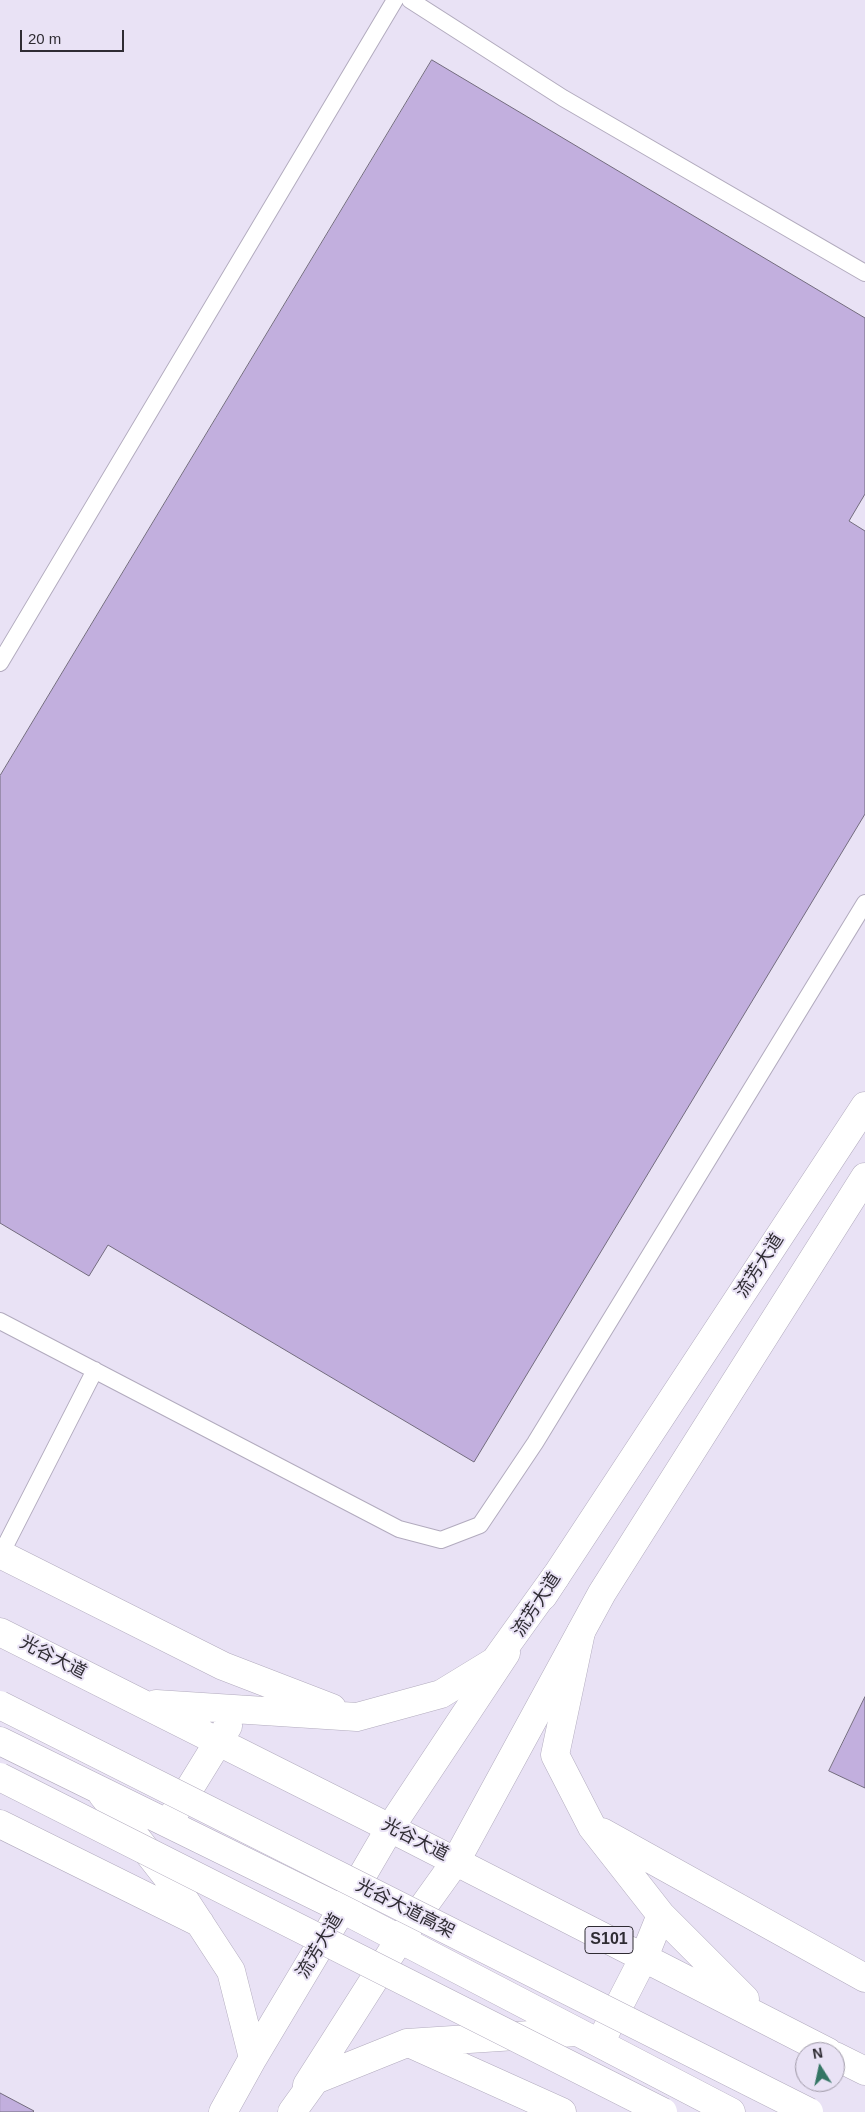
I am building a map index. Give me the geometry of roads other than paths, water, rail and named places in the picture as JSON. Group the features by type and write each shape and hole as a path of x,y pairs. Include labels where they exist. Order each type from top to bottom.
{"main road":[{"name":"流芳大道","path":"223,2112 253,2058 390,1828 865,1106"},
{"path":"291,2112 400,1939 456,1861 602,1593 865,1176"},
{"path":"0,1554 223,1666 356,1717"},
{"path":"143,1703 356,1717 441,1694 495,1661 556,1576"},
{"name":"光谷大道","path":"0,1632 456,1861 808,2042"},
{"path":"581,1632 555,1755 592,1827 661,1915 718,1974 769,2022"},
{"name":"光谷大道高架","path":"0,1705 809,2112"},
{"path":"149,1854 238,1709"},
{"path":"0,1741 342,1909 731,2112"},
{"path":"0,1777 663,2112"},
{"path":"98,1789 182,1896 231,1971 253,2058"},
{"path":"0,1824 200,1923"},
{"path":"592,1827 865,1978"},
{"path":"589,2038 644,1957 661,1915"},
{"path":"291,2112 315,2080 407,2043 589,2038"},
{"path":"407,2043 562,2112"},
{"path":"845,2061 865,2071"}],"lane":[{"path":"0,663 395,0"},
{"path":"410,0 563,98 865,273"},
{"path":"0,1320 399,1529 441,1540 480,1525 535,1443 865,904"},
{"path":"0,1554 95,1370"}]}
